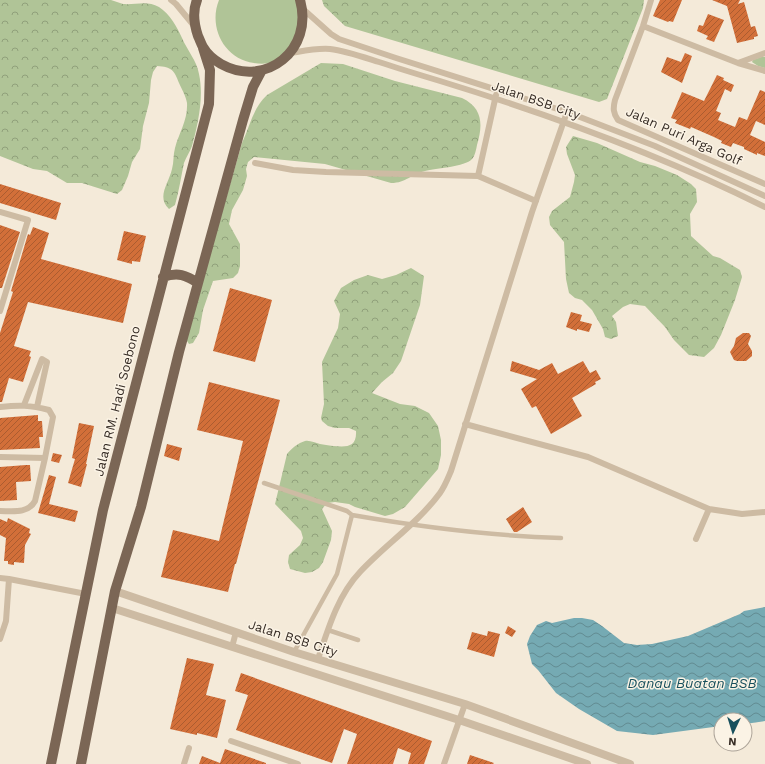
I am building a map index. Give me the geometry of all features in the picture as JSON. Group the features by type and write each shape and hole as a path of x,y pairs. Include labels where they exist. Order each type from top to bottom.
{"main road":[{"name":"Jalan RM. Hadi Soebono","path":"51,764 103,510 209,104 210,70 193,18 197,0"},
{"name":"Jalan RM. Hadi Soebono","path":"203,48 214,60 229,68 245,72 262,70 278,63 290,53 299,39 302,28 302,5"},
{"path":"81,764 115,591 141,507 179,352 246,109 253,87 262,70"},
{"path":"163,277 177,274 190,278 198,283"}],"street":[{"path":"171,0 196,28"},
{"name":"Jalan Puri Arga Golf","path":"651,0 643,26 614,100 613,108 615,116 618,120 765,184"},
{"name":"Jalan BSB City","path":"302,5 331,34 339,39 567,112 655,146 765,196"},
{"path":"643,26 738,63 765,71"},
{"name":"Jalan BSB City","path":"290,53 315,49 330,49 355,55 495,97 563,121 651,155 765,207"},
{"path":"738,63 765,53"},
{"path":"478,176 497,89"},
{"path":"318,659 344,592 359,572 410,525 441,492 451,471 536,201 567,112"},
{"path":"255,164 293,170 326,172 478,176 536,201"},
{"path":"0,212 28,220 0,311"},
{"path":"24,405 42,359 47,362 37,407"},
{"path":"0,407 24,405 49,410 52,415 45,458 35,502 32,506 24,510 0,511"},
{"path":"465,424 588,456 709,508 742,514 765,512"},
{"path":"0,457 45,458"},
{"path":"264,483 347,511 352,515 410,525 531,537 561,538"},
{"path":"696,539 709,508"},
{"path":"294,652 338,574 352,515"},
{"path":"0,578 86,594"},
{"path":"0,639 6,621 9,579"},
{"name":"Jalan BSB City","path":"115,591 294,652 465,704 630,764"},
{"name":"Jalan BSB City","path":"112,608 459,720 587,764"},
{"path":"328,630 358,640"},
{"path":"232,647 236,632"},
{"path":"444,764 465,704"},
{"path":"231,741 298,764"},
{"path":"184,764 189,748"}],"green space":[{"path":"0,0 111,0 123,4 146,3 159,7 170,17 198,69 201,92 200,110 196,129 192,146 184,163 175,205 169,209 165,204 163,195 172,169 175,148 185,121 187,103 176,75 172,70 166,67 157,66 153,72 149,103 143,126 140,149 132,162 122,190 117,194 82,183 67,183 47,171 33,169 0,156"},
{"path":"219,0 303,0 302,38 273,62 259,64 243,60 234,55 227,48 217,31 216,10"},
{"path":"322,0 644,0 643,8 607,99 599,102 345,26 324,6"},
{"path":"765,57 765,68 752,62 753,60"},
{"path":"321,63 343,64 395,81 462,98 469,102 478,112 480,118 479,138 474,156 468,162 463,164 420,172 396,183 391,183 325,164 254,157 248,162 246,169 247,176 243,190 232,210 229,224 240,244 240,266 238,273 233,278 213,281 203,310 199,333 193,343 189,344 187,341 187,334 242,143 255,111 267,95"},
{"path":"573,136 597,143 640,162 677,175 696,189 697,202 690,214 691,236 713,256 720,258 740,270 742,277 735,300 721,335 714,348 704,357 689,355 645,306 630,304 623,307 612,316 616,322 618,336 611,339 605,337 603,329 592,310 582,300 575,298 569,293 566,279 564,242 550,225 549,217 552,211 570,197 575,175 566,147"},
{"path":"411,268 424,276 420,305 401,361 393,373 372,393 400,404 415,406 429,413 438,426 441,440 441,455 438,469 405,507 393,514 385,516 349,504 335,502 327,503 322,509 332,531 331,540 323,562 319,568 312,572 305,573 290,569 288,562 289,555 300,545 303,538 301,531 275,504 287,454 295,446 305,441 333,446 346,446 353,443 356,437 356,431 349,428 335,428 328,426 322,421 321,418 324,404 322,362 338,328 340,314 334,301 341,288 354,280 368,275 382,279 396,275"}],"water":[{"name":"Danau Buatan BSB","path":"765,607 765,721 753,723 753,712 713,712 713,727 653,735 617,731 579,709 556,693 532,664 527,644 537,625 546,621 552,623 574,618 593,620 624,643 637,645 652,644 688,636 744,611"}],"building":[{"path":"660,0 682,0 673,22 668,22 653,16"},
{"path":"712,0 740,0 738,4 744,2 751,27 755,26 758,36 754,37 754,39 737,43 727,6"},
{"path":"708,14 724,20 714,42 706,39 708,36 697,31 699,25 703,26"},
{"path":"685,53 692,56 682,83 661,72 667,57 681,62"},
{"path":"717,75 724,78 723,80 734,85 731,92 725,89 716,111 721,113 718,120 735,127 739,117 747,120 760,90 765,92 765,125 756,121 750,135 765,142 765,156 757,153 757,155 744,149 744,147 733,143 731,147 721,143 722,141 691,127 690,129 675,123 677,120 671,118 682,92 704,101"},
{"path":"0,184 61,203 56,220 0,203"},
{"path":"0,225 20,232 2,288 0,288"},
{"path":"33,227 49,233 41,259 132,284 123,323 28,302 14,346 31,351 29,356 31,357 23,382 9,378 2,402 0,402 0,333 13,292 11,291 28,234 30,235"},
{"path":"124,231 146,236 140,262 132,261 132,264 117,260"},
{"path":"230,288 272,300 255,362 213,351"},
{"path":"571,312 582,315 580,321 592,324 589,332 577,329 577,331 566,327"},
{"path":"743,333 749,333 751,336 748,344 752,351 752,356 746,361 737,361 734,360 730,352 734,346 736,338"},
{"path":"512,361 539,370 552,363 558,374 583,361 590,373 596,370 601,379 595,382 596,384 572,398 582,416 551,434 536,406 532,408 521,389 537,379 510,371"},
{"path":"209,382 280,400 228,592 161,577 173,530 219,541 243,441 197,430"},
{"path":"38,415 38,421 42,421 43,437 39,437 40,448 0,450 0,418"},
{"path":"79,423 94,426 81,487 68,483 75,459 72,458"},
{"path":"167,444 182,448 179,461 164,456"},
{"path":"53,453 62,455 59,463 51,461"},
{"path":"30,465 31,481 16,482 17,500 0,501 0,467"},
{"path":"49,475 56,477 49,504 78,511 75,522 38,513"},
{"path":"523,507 532,522 517,532 514,532 506,519"},
{"path":"8,518 30,529 29,533 31,534 25,545 24,563 14,562 14,565 8,564 8,561 4,561 6,538 0,535 0,519 7,522"},
{"path":"508,626 516,631 512,637 505,633"},
{"path":"488,631 500,634 494,657 467,649 472,632 487,636"},
{"path":"187,658 214,664 206,695 226,700 217,738 170,729"},
{"path":"241,673 432,741 424,764 408,764 411,753 398,748 393,764 347,764 357,734 344,729 332,763 236,730 248,695 235,691"},
{"path":"225,749 266,764 199,764 202,756 220,763"},
{"path":"470,755 494,763 467,764"}]}
